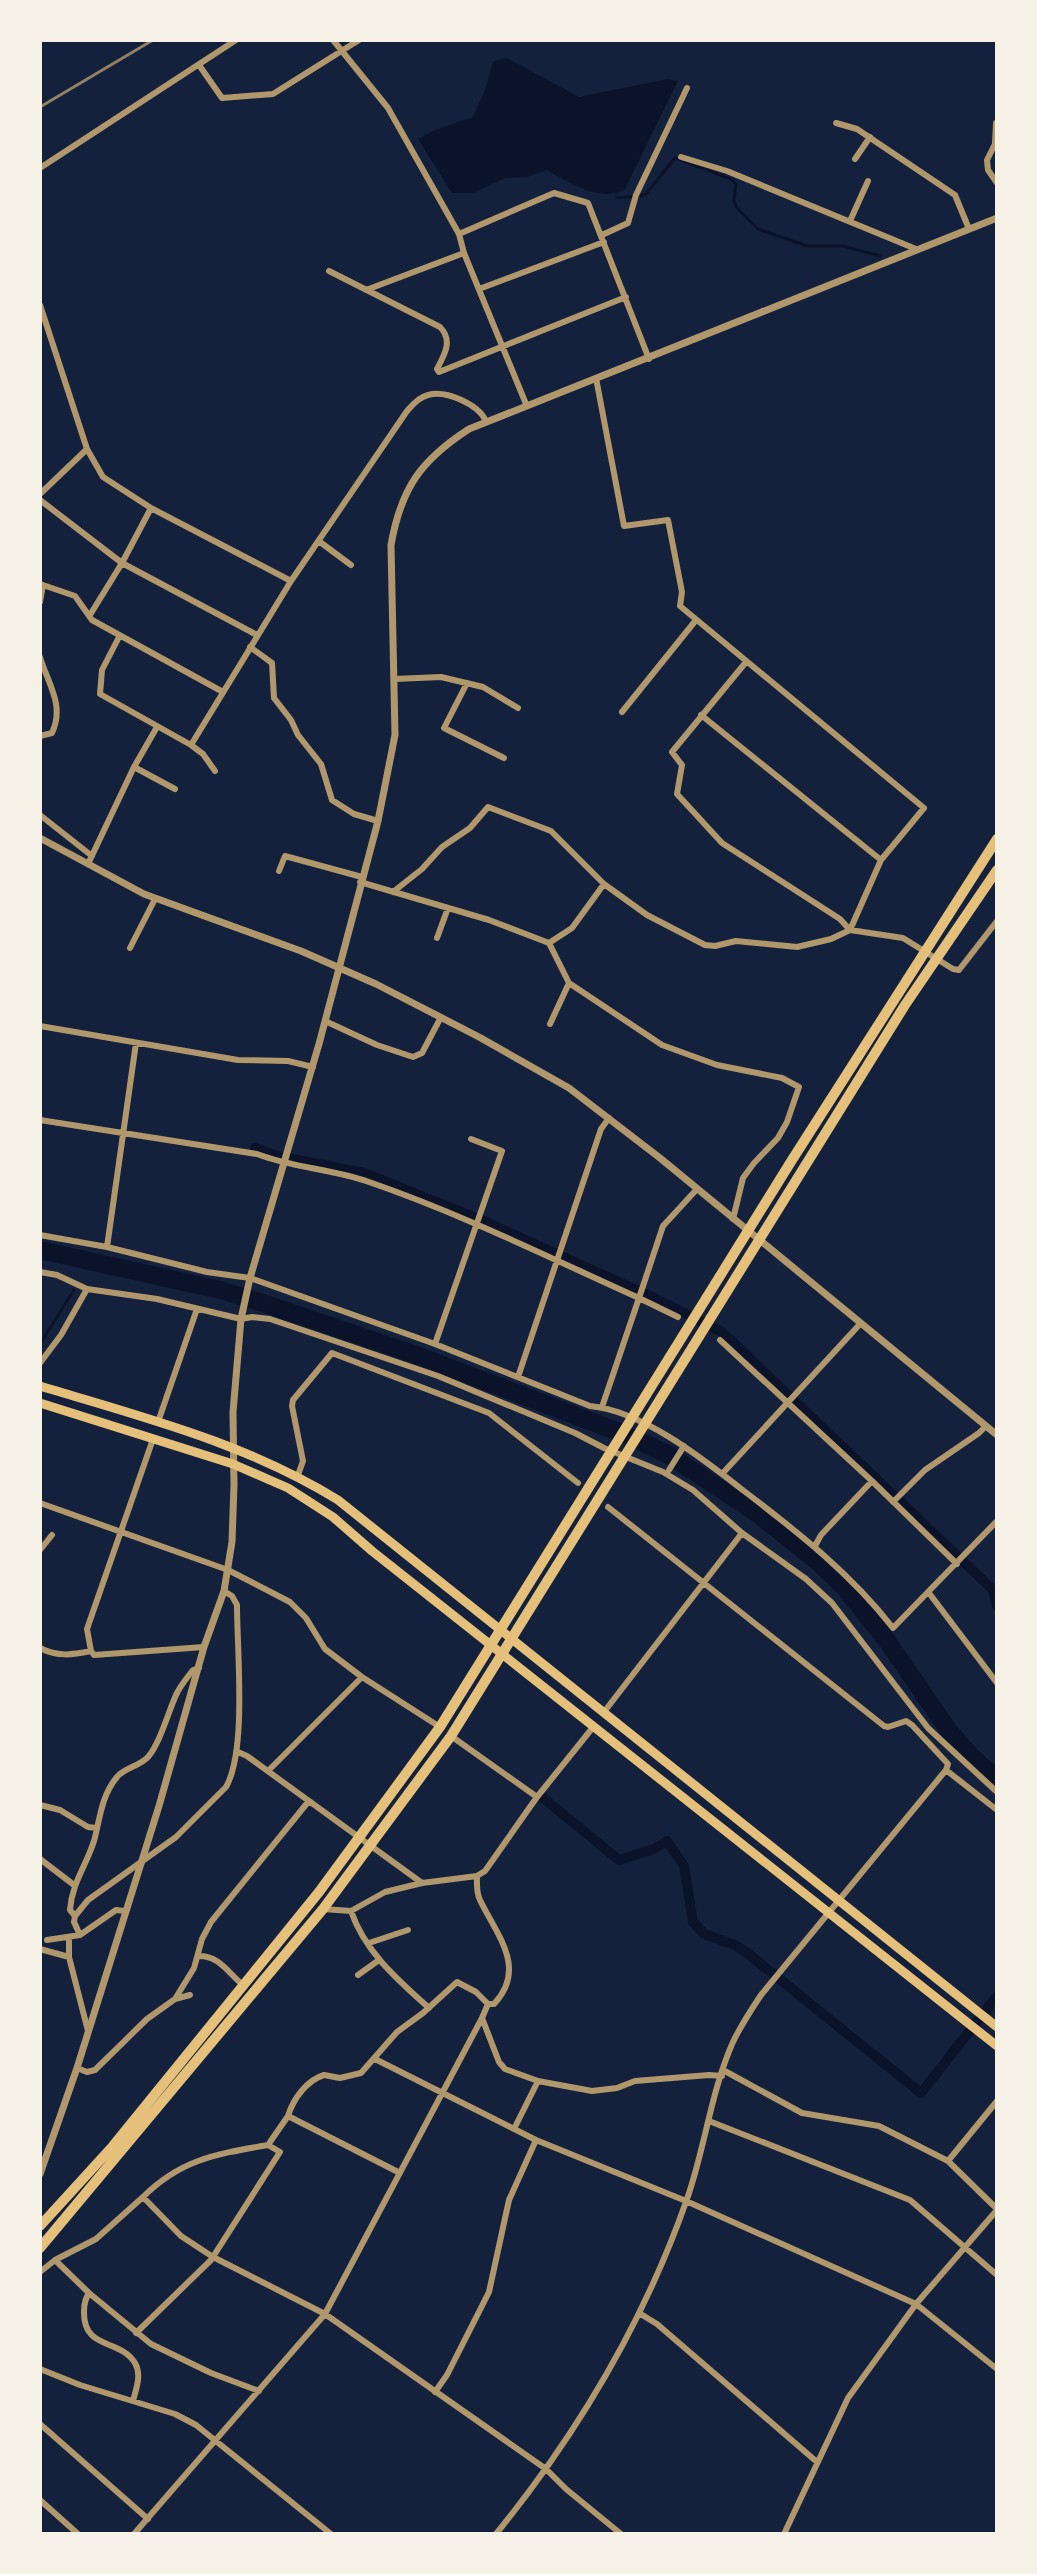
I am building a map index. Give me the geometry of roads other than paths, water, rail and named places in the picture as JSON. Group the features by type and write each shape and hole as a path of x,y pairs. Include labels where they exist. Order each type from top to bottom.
{"highway":[{"path":"40,2226 113,2146 243,1985 359,1839 440,1727 748,1231 997,839"},
{"path":"40,2248 323,1909 451,1736 905,1005 997,870"}],"main road":[{"path":"40,1386 233,1447 298,1475 338,1500 997,2027"},
{"path":"40,1403 233,1464 288,1488 333,1517 997,2046"}],"street":[{"path":"40,168 236,40"},
{"path":"333,40 388,108 459,234 526,404"},
{"path":"199,65 222,98 273,94 359,40"},
{"path":"479,289 603,239 628,223 636,195 687,88"},
{"path":"836,123 857,129 955,195 969,229"},
{"path":"996,123 995,144 987,160 988,170 997,183"},
{"path":"855,159 870,137"},
{"path":"681,157 727,171 916,249"},
{"path":"850,221 868,181"},
{"path":"459,234 554,193 588,203 649,359"},
{"path":"40,2174 77,2068 204,1647 224,1591 233,1529 235,1371 243,1308 339,969 378,821 395,735 391,545 404,494 429,458 457,436 486,421 649,359 997,218"},
{"path":"366,290 464,253"},
{"path":"329,271 444,330 447,342 437,369 439,372 626,297"},
{"path":"40,305 87,449 103,477 151,508 291,581"},
{"path":"596,378 624,526 668,520 682,592 680,606 924,808 881,860 850,930"},
{"path":"191,745 291,581 407,411 432,394 447,395 483,414 486,421"},
{"path":"87,449 40,497 122,563 257,635"},
{"path":"90,615 151,508"},
{"path":"320,542 351,565"},
{"path":"40,602 42,584 75,596 92,620 223,692"},
{"path":"622,712 696,620"},
{"path":"119,637 102,670 100,694 191,745 203,754 215,771"},
{"path":"250,647 272,663 274,698 321,764 332,800 354,814 378,821"},
{"path":"40,657 46,679 58,702 58,715 52,733 40,736"},
{"path":"746,662 672,752 682,765 677,794 722,843 840,919 850,930"},
{"path":"394,679 441,677 467,683 483,687 518,708"},
{"path":"467,683 444,728 504,758"},
{"path":"701,715 881,860"},
{"path":"90,860 134,767 157,727"},
{"path":"134,767 175,789"},
{"path":"393,892 422,869 442,847 470,828 488,807 551,831 604,884 647,915 705,945 736,941 797,947 831,939 850,930 903,938 959,970 997,921"},
{"path":"40,815 90,860"},
{"path":"41,840 90,860 155,899 301,951 441,1017 513,1054 569,1088 997,1435"},
{"path":"279,871 285,856 489,920 549,943 569,983 662,1045 717,1065 782,1078 799,1087 778,1138 743,1178 733,1219"},
{"path":"549,943 572,928 604,884"},
{"path":"130,948 155,899"},
{"path":"437,938 448,908"},
{"path":"550,1024 569,983"},
{"path":"325,1021 377,1045 413,1057 422,1053 441,1017"},
{"path":"40,1026 238,1060 288,1061 313,1067"},
{"path":"107,1247 136,1043"},
{"path":"518,1377 601,1129 609,1118"},
{"path":"40,1120 257,1154 283,1164 366,1180 477,1225 678,1317"},
{"path":"435,1344 502,1151 471,1139"},
{"path":"602,1407 663,1226 697,1189"},
{"path":"40,1235 107,1247 249,1281 435,1344 590,1406 602,1407 644,1423 722,1474 815,1546 842,1570 893,1628 997,1521"},
{"path":"40,1272 57,1275 87,1289 157,1299 241,1319 270,1319 438,1376 663,1472 693,1490 742,1533 806,1579 832,1603 928,1728 997,1792"},
{"path":"40,1363 61,1335 87,1289"},
{"path":"158,1422 197,1309"},
{"path":"722,1474 860,1324"},
{"path":"720,1340 957,1564"},
{"path":"298,1475 303,1461 293,1400 332,1353 489,1413 578,1483"},
{"path":"893,1502 925,1470 986,1426"},
{"path":"153,1438 87,1629 91,1651 94,1655 204,1647"},
{"path":"669,1470 683,1448"},
{"path":"815,1546 821,1535 872,1481"},
{"path":"40,1503 228,1570 290,1602 306,1618 325,1649 362,1677 440,1727"},
{"path":"496,2534 546,2469 598,2391 639,2313 686,2201 723,2073 743,2022 761,1995 948,1764 912,1725 906,1721 884,1726 608,1507"},
{"path":"604,1712 742,1533"},
{"path":"40,1550 52,1535"},
{"path":"75,1916 88,1900 176,1837 226,1787 233,1774 238,1752 237,1605 232,1596 224,1591"},
{"path":"929,1593 997,1683"},
{"path":"40,1648 54,1654 71,1655 91,1651"},
{"path":"80,1935 75,1916 70,1910 74,1885 83,1869 108,1790 118,1775 147,1758 178,1691 193,1670 199,1668"},
{"path":"268,1771 362,1677"},
{"path":"323,1909 351,1911 385,1892 422,1883 477,1876 485,1871 537,1797 594,1726"},
{"path":"451,1736 537,1797"},
{"path":"238,1752 422,1883"},
{"path":"946,1770 997,1810"},
{"path":"175,1999 199,1956 202,1939 211,1922 308,1802"},
{"path":"40,1805 60,1810 88,1827 96,1828"},
{"path":"40,1859 74,1885"},
{"path":"268,2145 300,2093 319,2076 354,2077 368,2068 397,2032 457,1982 476,1992 488,2004 494,2004 503,1993 509,1957 480,1900 477,1876"},
{"path":"47,1940 80,1935 116,1910 125,1911"},
{"path":"351,1911 387,1970 429,2008"},
{"path":"369,1943 408,1930"},
{"path":"69,1938 69,1957 88,2031"},
{"path":"40,1949 69,1957"},
{"path":"199,1956 219,1961 243,1985"},
{"path":"358,1975 379,1960"},
{"path":"77,2068 87,2072 95,2070 147,2019 175,1999 190,1995"},
{"path":"134,2534 325,2314 488,2004"},
{"path":"482,2018 499,2062 505,2069 538,2081 592,2091 645,2080 723,2073 802,2113 879,2126 948,2161 997,2209 916,2304 848,2398 784,2534"},
{"path":"375,2059 536,2140 686,2201 916,2304 997,2369"},
{"path":"514,2129 538,2081"},
{"path":"948,2161 997,2101"},
{"path":"288,2116 400,2173"},
{"path":"709,2121 910,2200 997,2275"},
{"path":"435,2392 447,2375 489,2292 499,2255 506,2208 536,2140"},
{"path":"40,2272 55,2260 96,2239 166,2177 199,2159 229,2150 268,2145 280,2152 213,2257 136,2333"},
{"path":"143,2197 181,2236 213,2257 325,2314 546,2469 621,2534"},
{"path":"55,2260 89,2293 151,2344 259,2391"},
{"path":"89,2293 84,2301 87,2330 102,2344 126,2353 137,2369 138,2381 133,2401"},
{"path":"639,2313 657,2324 817,2462"},
{"path":"40,2369 175,2414 196,2425 331,2534"},
{"path":"40,2424 148,2519"},
{"path":"40,2500 78,2534"}],"water":[{"path":"507,58 579,97 667,79 678,81 624,191 614,194 594,192 547,170 527,177 505,178 473,193 452,193 418,139 473,117 493,61"}],"waterway":[{"path":"617,198 645,195 675,158 731,179 736,184 734,201 737,208 758,229 807,246 843,246 880,256"},
{"path":"255,1148 277,1156 364,1173 486,1222 722,1332 993,1590 997,1606"},
{"path":"40,1250 220,1290 266,1304 416,1355 629,1436 669,1455 758,1514 844,1587 885,1638 949,1731 997,1779"},
{"path":"40,1344 74,1290"},
{"path":"543,1798 619,1860 654,1849 667,1841 684,1866 693,1922 704,1934 746,1952 921,2093 997,1996"}],"railway":[{"path":"40,107 153,40"}]}
